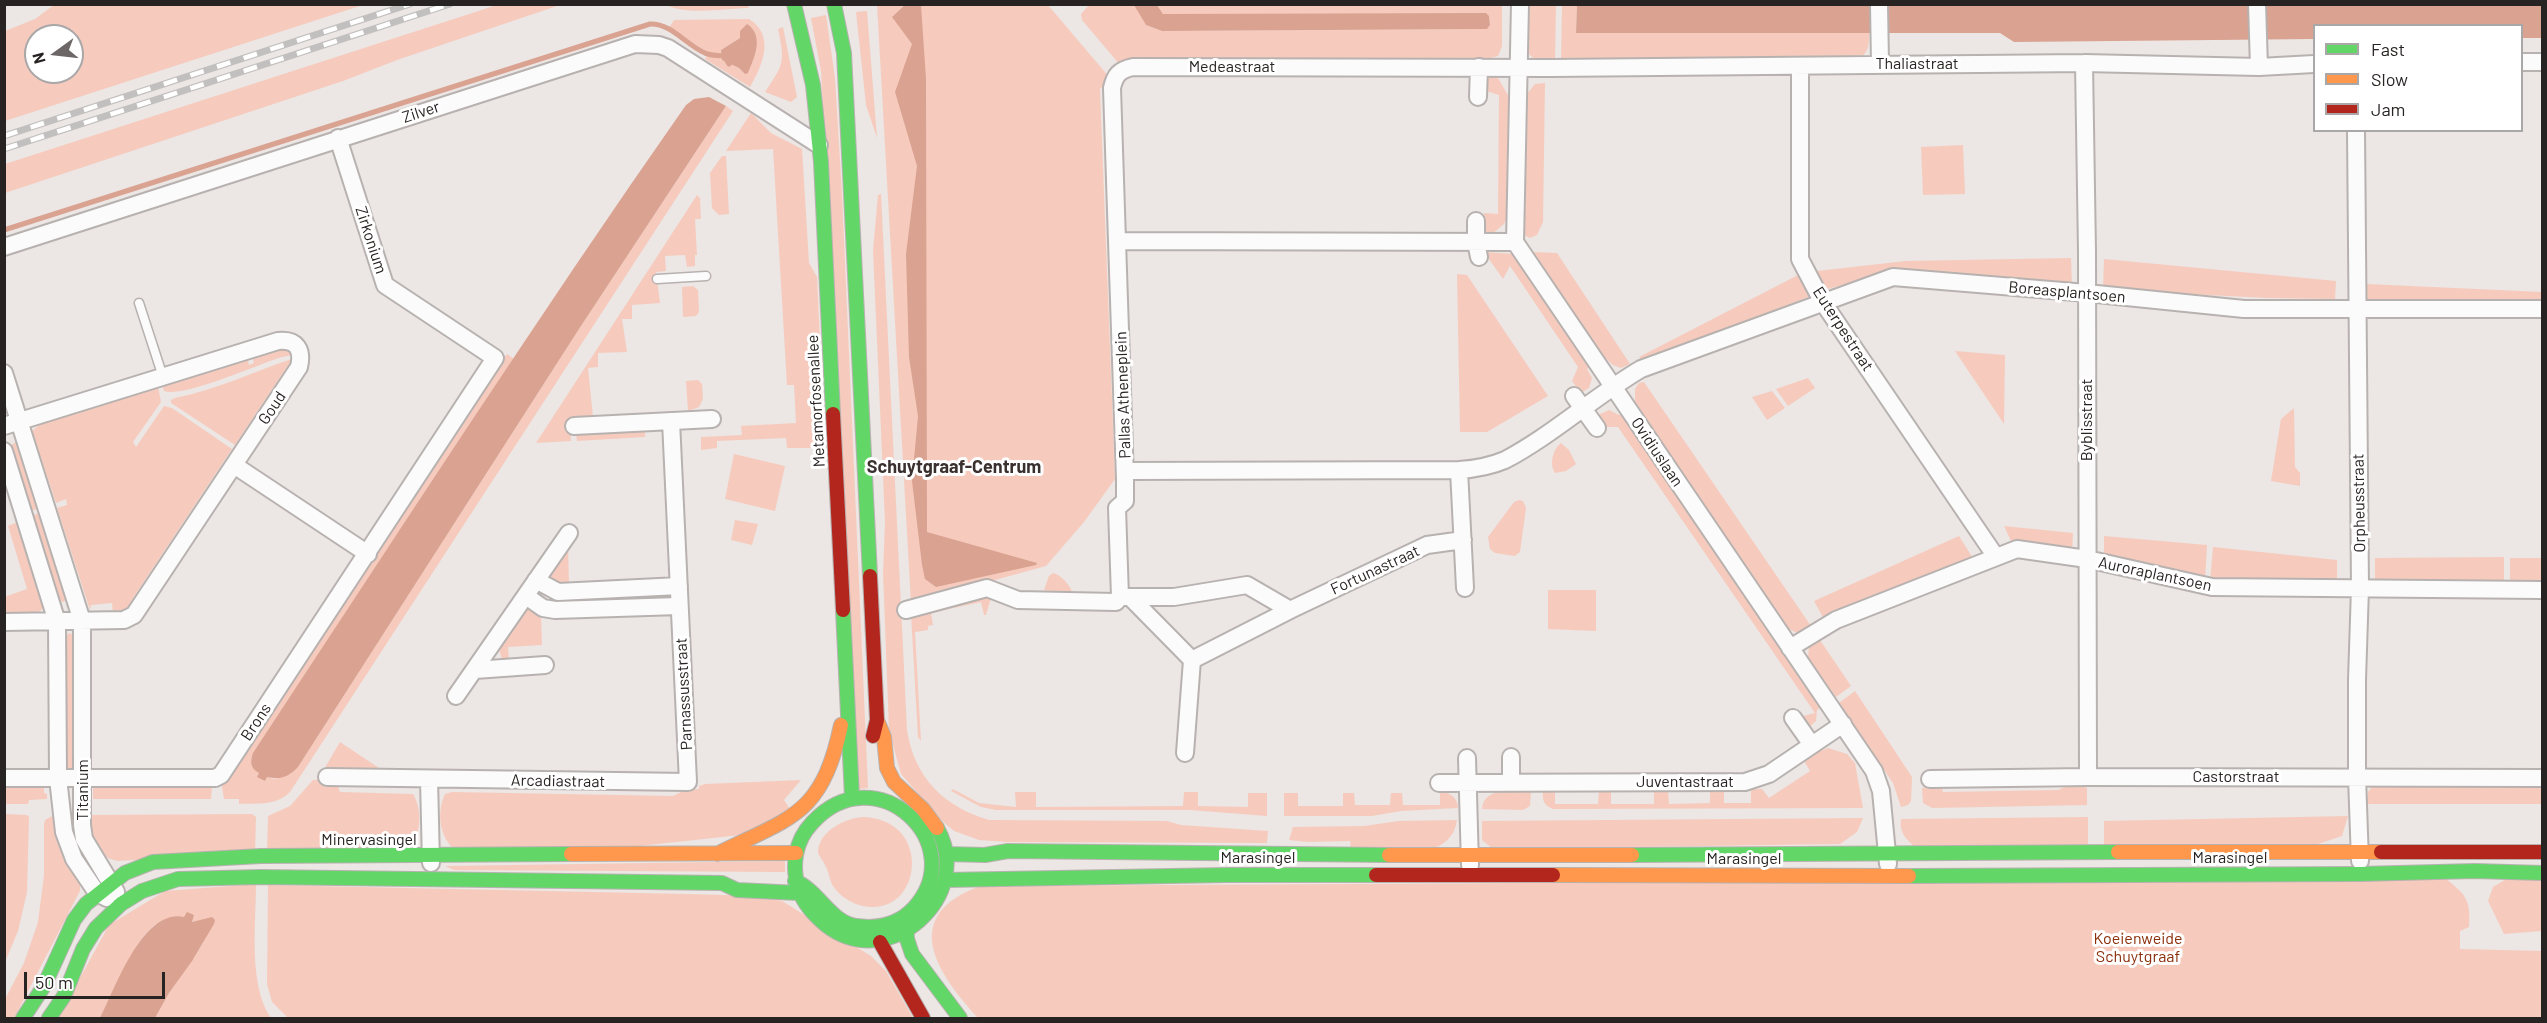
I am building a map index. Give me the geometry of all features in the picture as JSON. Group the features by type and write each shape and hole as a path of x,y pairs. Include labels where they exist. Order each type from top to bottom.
{"street":[{"name":"Metamorfosenallee","path":"794,4 813,85 819,145 851,741 852,797"},
{"path":"49,1018 64,996 83,949 96,928 121,904 153,886 192,878 722,884 737,890 809,886 826,909 845,923 856,927 879,927 912,919 936,903 943,891 946,854 912,815 879,790 872,740 877,720 844,53 834,4"},
{"path":"1117,241 1478,250 1515,242 1520,4"},
{"path":"1879,4 1880,64"},
{"path":"2257,4 2259,67"},
{"name":"Zilver","path":"4,247 635,44 651,44 668,48 819,145"},
{"path":"2523,62 2542,62"},
{"name":"Thaliastraat","path":"1519,67 2084,63 2259,67 2313,64"},
{"name":"Byblisstraat","path":"2084,63 2088,777"},
{"name":"Euterpestraat","path":"1800,66 1800,259 1822,302 1996,557"},
{"path":"1478,97 1479,67"},
{"name":"Medeastraat","path":"1117,241 1112,88 1115,75 1124,69 1519,67"},
{"name":"Orpheusstraat","path":"2356,132 2360,588 2357,777 2360,874"},
{"name":"Zirkonium","path":"338,138 385,285 495,358"},
{"path":"1476,220 1478,250"},
{"name":"Pallas Atheneplein","path":"1117,241 1125,471 1459,471 1503,460 1578,401 1612,386"},
{"name":"Ovidiuslaan","path":"1515,242 1874,771 1881,791 1888,854 1888,876"},
{"name":"Boreasplantsoen","path":"1612,386 1661,360 1893,277 2244,309 2542,309"},
{"name":"Goud","path":"4,622 124,620 134,615 299,367 302,356 297,345 288,340 278,341 12,424"},
{"name":"Brons","path":"83,778 215,778 221,775 495,358"},
{"name":"Titanium","path":"4,373 12,424 82,621 82,825 84,839 112,882 121,904"},
{"path":"1578,401 1597,428"},
{"path":"574,426 712,419"},
{"name":"Parnassusstraat","path":"671,421 688,782"},
{"name":"Titanium","path":"4,451 57,622 60,810 68,846 97,894"},
{"path":"234,465 368,554"},
{"path":"1125,471 1125,501 1117,508 1125,597 1192,660 1185,753"},
{"path":"1459,471 1465,588"},
{"path":"456,696 569,533"},
{"name":"Fortunastraat","path":"1192,660 1290,610 1427,545 1463,540"},
{"name":"Auroraplantsoen","path":"1790,648 1836,620 2017,549 2087,559 2212,587 2276,590 2360,588 2542,590"},
{"path":"536,580 551,591 558,592 679,586"},
{"path":"906,610 987,588 1018,600 1116,602 1125,597 1174,597 1247,585 1290,610"},
{"path":"526,596 543,608 555,610 679,606"},
{"path":"474,670 546,665"},
{"path":"717,854 777,826 801,810 831,765 837,747 847,688"},
{"path":"1793,718 1812,745"},
{"path":"877,720 884,738 888,770 896,785 932,819 937,843 930,884 905,932 880,942 856,942 831,931 813,917 797,887 796,853 805,831 820,813 835,803 879,790"},
{"name":"Juventastraat","path":"1439,783 1745,782 1769,774 1843,724"},
{"path":"1511,757 1511,783"},
{"path":"1467,758 1470,875"},
{"name":"Arcadiastraat","path":"327,777 688,782"},
{"path":"4,778 83,778"},
{"name":"Castorstraat","path":"1930,779 2542,778"},
{"path":"429,779 431,879"},
{"name":"Marasingel","path":"937,843 986,844 1008,851"},
{"name":"Marasingel","path":"946,854 985,855 1008,851 1285,856 2542,852"},
{"name":"Minervasingel","path":"23,1018 44,986 74,920 86,904 112,882 141,865 167,860 261,856 796,853"},
{"name":"Marasingel","path":"945,880 1227,875 1888,876 2360,874 2475,871 2542,873"},
{"path":"97,894 121,904"},
{"path":"912,919 934,983"},
{"path":"905,932 914,961 960,1018"},
{"path":"880,942 922,1018"}],"lane":[{"path":"657,279 706,276"},
{"path":"139,303 163,377"}],"green space":[{"path":"54,4 363,5 5,121 5,31 35,19"},
{"path":"1134,4 1146,25 1162,31 1487,29 1490,25 1489,16 1163,14 1157,5 1502,5 1502,46 1498,56 1490,58 1490,62 1120,65 1082,20 1081,14 1089,5"},
{"path":"497,5 560,5 397,60 343,81 5,193 5,164"},
{"path":"667,5 748,5 749,8 705,11 684,10"},
{"path":"877,5 1048,5 1110,78 1100,89 1115,479 1084,522 1046,566 911,603"},
{"path":"1527,5 1556,5 1555,61 1536,61 1527,52"},
{"path":"1562,5 1577,5 1576,33 1869,33 1869,43 1862,57 1561,61"},
{"path":"867,11 877,138 866,105 856,12"},
{"path":"826,15 835,78 842,194 868,788 859,789 821,71 811,18"},
{"path":"749,19 757,26 762,34 764,52 759,70 750,87 705,59 709,53 669,28 674,20","holes":["740,38 745,74 739,68 722,60 721,50"]},
{"path":"783,27 797,97 791,102 765,92 781,62 782,49 778,29"},
{"path":"1487,77 1498,78 1509,97 1508,216 1504,224 1491,235 1484,234 1484,213 1498,214 1499,95 1486,91"},
{"path":"1545,83 1543,222 1537,235 1530,238 1524,235 1527,94 1535,84"},
{"path":"726,106 733,111 290,792 279,800 266,803 239,804 239,799 224,799 221,781 507,354 514,359 251,759 265,781 267,777 275,779 298,767 579,329"},
{"path":"751,113 771,133 802,149 809,263 817,277 825,448 787,448 786,438 717,441 717,448 701,450 701,437 742,435 741,426 796,423 794,385 787,385 773,149 726,151"},
{"path":"1963,145 1965,194 1923,195 1921,147"},
{"path":"722,156 726,156 729,214 719,215 712,208 710,173"},
{"path":"881,194 907,730 916,762 924,776 934,788 958,807 989,820 1167,821 1181,825 1268,831 1267,843 979,840 954,831 940,819 901,774 889,730 883,573 885,522 873,250 878,195"},
{"path":"697,195 700,198 701,219 695,219 697,255 695,255 695,266 687,267 685,255 665,256 666,271 656,272 660,303 632,305 632,319 622,319 627,352 598,353 598,367 588,368 593,417 570,417 571,441 536,443"},
{"path":"1484,252 1514,254 1590,366 1587,369 1592,378 1589,388 1581,393 1572,381 1578,367 1510,266 1503,279"},
{"path":"1533,252 1557,253 1630,364 1621,368 1613,365 1602,355"},
{"path":"2071,258 2072,286 1891,272 1824,290 1817,271 1906,261"},
{"path":"2104,259 2336,281 2335,299 2103,290"},
{"path":"1802,273 1813,295 1643,362 1639,357"},
{"path":"1457,274 1467,275 1548,396 1487,432 1460,432"},
{"path":"2367,284 2542,292 2542,304 2366,300"},
{"path":"693,286 698,290 699,312 696,316 683,317 682,287"},
{"path":"284,348 293,355 188,390 164,391 162,385 247,357 249,365 254,363 252,356 272,349"},
{"path":"1955,351 2005,355 2004,424"},
{"path":"295,358 292,369 287,367 235,445 171,403 171,400 175,398 220,385"},
{"path":"1808,378 1815,388 1788,406 1776,389"},
{"path":"698,380 702,384 703,399 699,407 688,411 686,381"},
{"path":"1644,382 1813,629 1800,633 1788,628 1635,403 1635,389 1639,383"},
{"path":"158,386 161,402 133,442 136,447 164,406 172,408 232,449 133,598 134,606 126,612 113,615 112,603 91,605 90,610 57,508 67,505 66,499 56,503 32,431 43,422"},
{"path":"1772,391 1785,408 1767,420 1752,397"},
{"path":"2294,408 2295,467 2300,473 2300,486 2271,481 2281,419"},
{"path":"1609,410 1619,415 1622,413 1822,707 1817,710 1816,721 1808,728 1799,717 1815,713 1618,427 1605,427 1596,416"},
{"path":"645,430 645,437 577,441 576,434"},
{"path":"16,442 19,443 41,508 30,511 10,446"},
{"path":"1561,443 1569,450 1576,464 1566,471 1555,473 1552,465 1553,457"},
{"path":"734,454 785,466 775,511 725,499"},
{"path":"1523,501 1526,508 1520,552 1515,556 1495,553 1490,549 1488,537 1514,502"},
{"path":"42,512 69,598 63,602 58,600 31,516"},
{"path":"735,520 758,524 752,545 731,540"},
{"path":"18,522 44,607 32,614 5,614 4,597 27,589 8,526"},
{"path":"2004,526 2073,533 2072,553 2012,543"},
{"path":"1959,536 1974,560 1824,619 1814,601"},
{"path":"2104,536 2207,545 2205,581 2104,560"},
{"path":"568,546 569,583 559,584 548,578"},
{"path":"2213,547 2337,560 2337,583 2210,582"},
{"path":"2504,557 2504,583 2375,583 2375,558"},
{"path":"2510,558 2542,558 2542,583 2510,583"},
{"path":"1053,573 1067,583 1072,592 1070,595 1044,590 1049,576"},
{"path":"1548,590 1596,590 1596,631 1548,629"},
{"path":"986,594 991,598 986,615 984,615 981,602 931,613 933,625 928,626 928,630 915,632 921,741 918,737 911,614"},
{"path":"528,609 541,616 542,645 508,647 509,660 502,659 499,649"},
{"path":"69,633 76,636 76,767 70,769 65,766 64,639"},
{"path":"1818,637 1851,686 1836,697 1808,658 1809,646"},
{"path":"1855,691 1912,777 1911,801 1908,805 1901,807 1893,783 1839,703"},
{"path":"340,742 385,772 323,771"},
{"path":"1828,748 1847,754 1855,763 1863,808 1553,809 1544,802 1543,797 1543,791 1555,791 1555,804 1598,804 1599,791 1611,791 1611,804 1654,804 1654,790 1668,790 1669,804 1710,803 1710,790 1724,790 1724,803 1751,803 1751,789 1762,789 1769,798 1810,771 1804,761"},
{"path":"335,778 340,792 413,794 418,807 419,822 416,836 409,846 267,853 268,816 290,806 313,780"},
{"path":"801,780 784,800 790,809 741,835 602,850 452,847 444,836 440,815 445,794 452,792 673,796 685,790 699,789 699,786 705,784"},
{"path":"2075,783 2087,788 2087,805 1932,808 1923,803 1922,788 1941,784 1943,792 2058,790"},
{"path":"2375,783 2542,783 2542,804 2366,804 2368,792"},
{"path":"209,785 212,788 211,799 93,799 93,786"},
{"path":"4,786 42,786 47,799 29,800 28,804 5,804"},
{"path":"953,789 979,803 1016,807 1015,792 1036,792 1036,807 1183,806 1184,792 1198,792 1198,806 1248,807 1248,793 1267,793 1267,816 1190,810 996,810 981,807 951,791"},
{"path":"1531,791 1530,806 1523,810 1482,809 1484,802 1494,793"},
{"path":"1440,792 1453,796 1458,808 1401,811 1372,816 1284,816 1284,793 1298,793 1298,806 1343,806 1343,793 1354,793 1355,805 1390,805 1391,793 1402,793 1403,805 1440,805"},
{"path":"5,814 29,817 27,892 18,931 5,962"},
{"path":"252,814 256,817 255,853 118,861 104,855 95,844 89,815"},
{"path":"54,815 80,884 80,891 14,1018 5,1018 4,1001 24,963 38,922 44,875 44,824 45,820"},
{"path":"2348,816 2342,836 2312,846 2104,847 2104,821"},
{"path":"862,817 886,822 902,834 910,850 912,868 907,885 896,899 880,906 859,905 841,895 832,884 818,853 822,839 833,828"},
{"path":"2088,817 2088,849 1916,848 1909,842 1901,828 1901,819"},
{"path":"1863,818 1857,832 1840,844 1493,849 1482,840 1482,821"},
{"path":"1457,820 1453,833 1447,840 1429,849 1351,851 1350,841 1289,840 1293,827 1364,826 1399,821"},
{"path":"785,861 785,872 454,870 445,866"},
{"name":"Koeienweide Schuytgraaf","path":"2445,878 2466,898 2468,904 2469,927 2460,931 2460,949 2542,951 2542,1018 978,1018 949,982 939,964 933,946 933,929 940,913 955,898 980,886"},
{"path":"2508,878 2542,879 2542,931 2504,934 2488,901 2493,887"},
{"path":"256,884 256,972 259,989 271,1018 155,1018 203,943 192,920 177,917 165,919 144,936 100,1018 58,1018 109,925 165,891"},
{"path":"268,885 758,896 782,901 871,956 886,971 913,1018 288,1018 272,1002 267,984"}],"shaded area":[{"path":"906,4 921,5 926,79 927,532 1037,563 936,587 925,579 912,481 918,416 909,357 906,254 917,166 895,92 912,44 892,17"},
{"path":"1134,5 1157,5 1163,14 1486,13 1489,16 1490,25 1487,29 1162,31 1146,25"},
{"path":"1577,5 2542,5 2542,38 2523,38 2523,24 2313,24 2313,39 2014,42 2000,33 1576,33"},
{"path":"747,24 756,35 757,41 753,61 748,73 745,74 739,68 722,60 721,50 740,38 740,31"},
{"path":"709,97 726,106 579,329 298,767 280,778 267,777 265,781 257,777 259,773 254,769 251,759 253,753 467,428 686,105 694,99"},
{"path":"187,912 194,915 192,922 212,917 215,920 214,924 155,1018 100,1018 122,971 143,938 155,925 169,918 184,917"}],"waterway":[{"path":"4,230 650,24 665,27 707,54 724,56 729,64"}],"railway":[{"path":"4,136 410,4"},
{"path":"4,149 450,4"}],"traffic: fast":[{"path":"794,4 813,85 821,162 833,414"},
{"path":"834,4 844,53 870,576"},
{"path":"843,610 852,797"},
{"path":"795,881 803,886 811,892 839,919 856,926 872,927 895,922 914,908 929,883 932,858 924,835 909,815 888,802 863,798 837,804 806,830 798,846 795,872 797,881 799,890 804,900 826,925 850,938 875,940 899,934 919,920 935,901 945,879 946,854 937,828"},
{"path":"946,854 985,855 1008,851 1389,855"},
{"path":"1632,855 2118,852"},
{"path":"23,1018 44,986 74,920 86,904 125,873 153,862 261,856 571,854"},
{"path":"1909,876 2360,874 2475,871 2542,873"},
{"path":"945,880 1376,875"},
{"path":"49,1018 64,996 83,949 96,928 121,904 142,891 178,879 261,877 722,883 737,890 799,893"},
{"path":"906,916 907,939 912,954 960,1018"}],"traffic: slow":[{"path":"877,720 884,737 887,768 894,782 923,809 937,828"},
{"path":"717,854 784,821 800,810 813,796 824,778 841,725"},
{"path":"2118,852 2381,852"},
{"path":"571,854 796,853"},
{"path":"1389,855 1632,855"},
{"path":"1553,875 1909,876"}],"traffic: jam":[{"path":"833,414 843,610"},
{"path":"870,576 877,720 873,736"},
{"path":"2381,852 2542,852"},
{"path":"1376,875 1553,875"},
{"path":"880,942 923,1018"}],"district":[{"name":"Schuytgraaf-Centrum","path":"954,467"}]}
